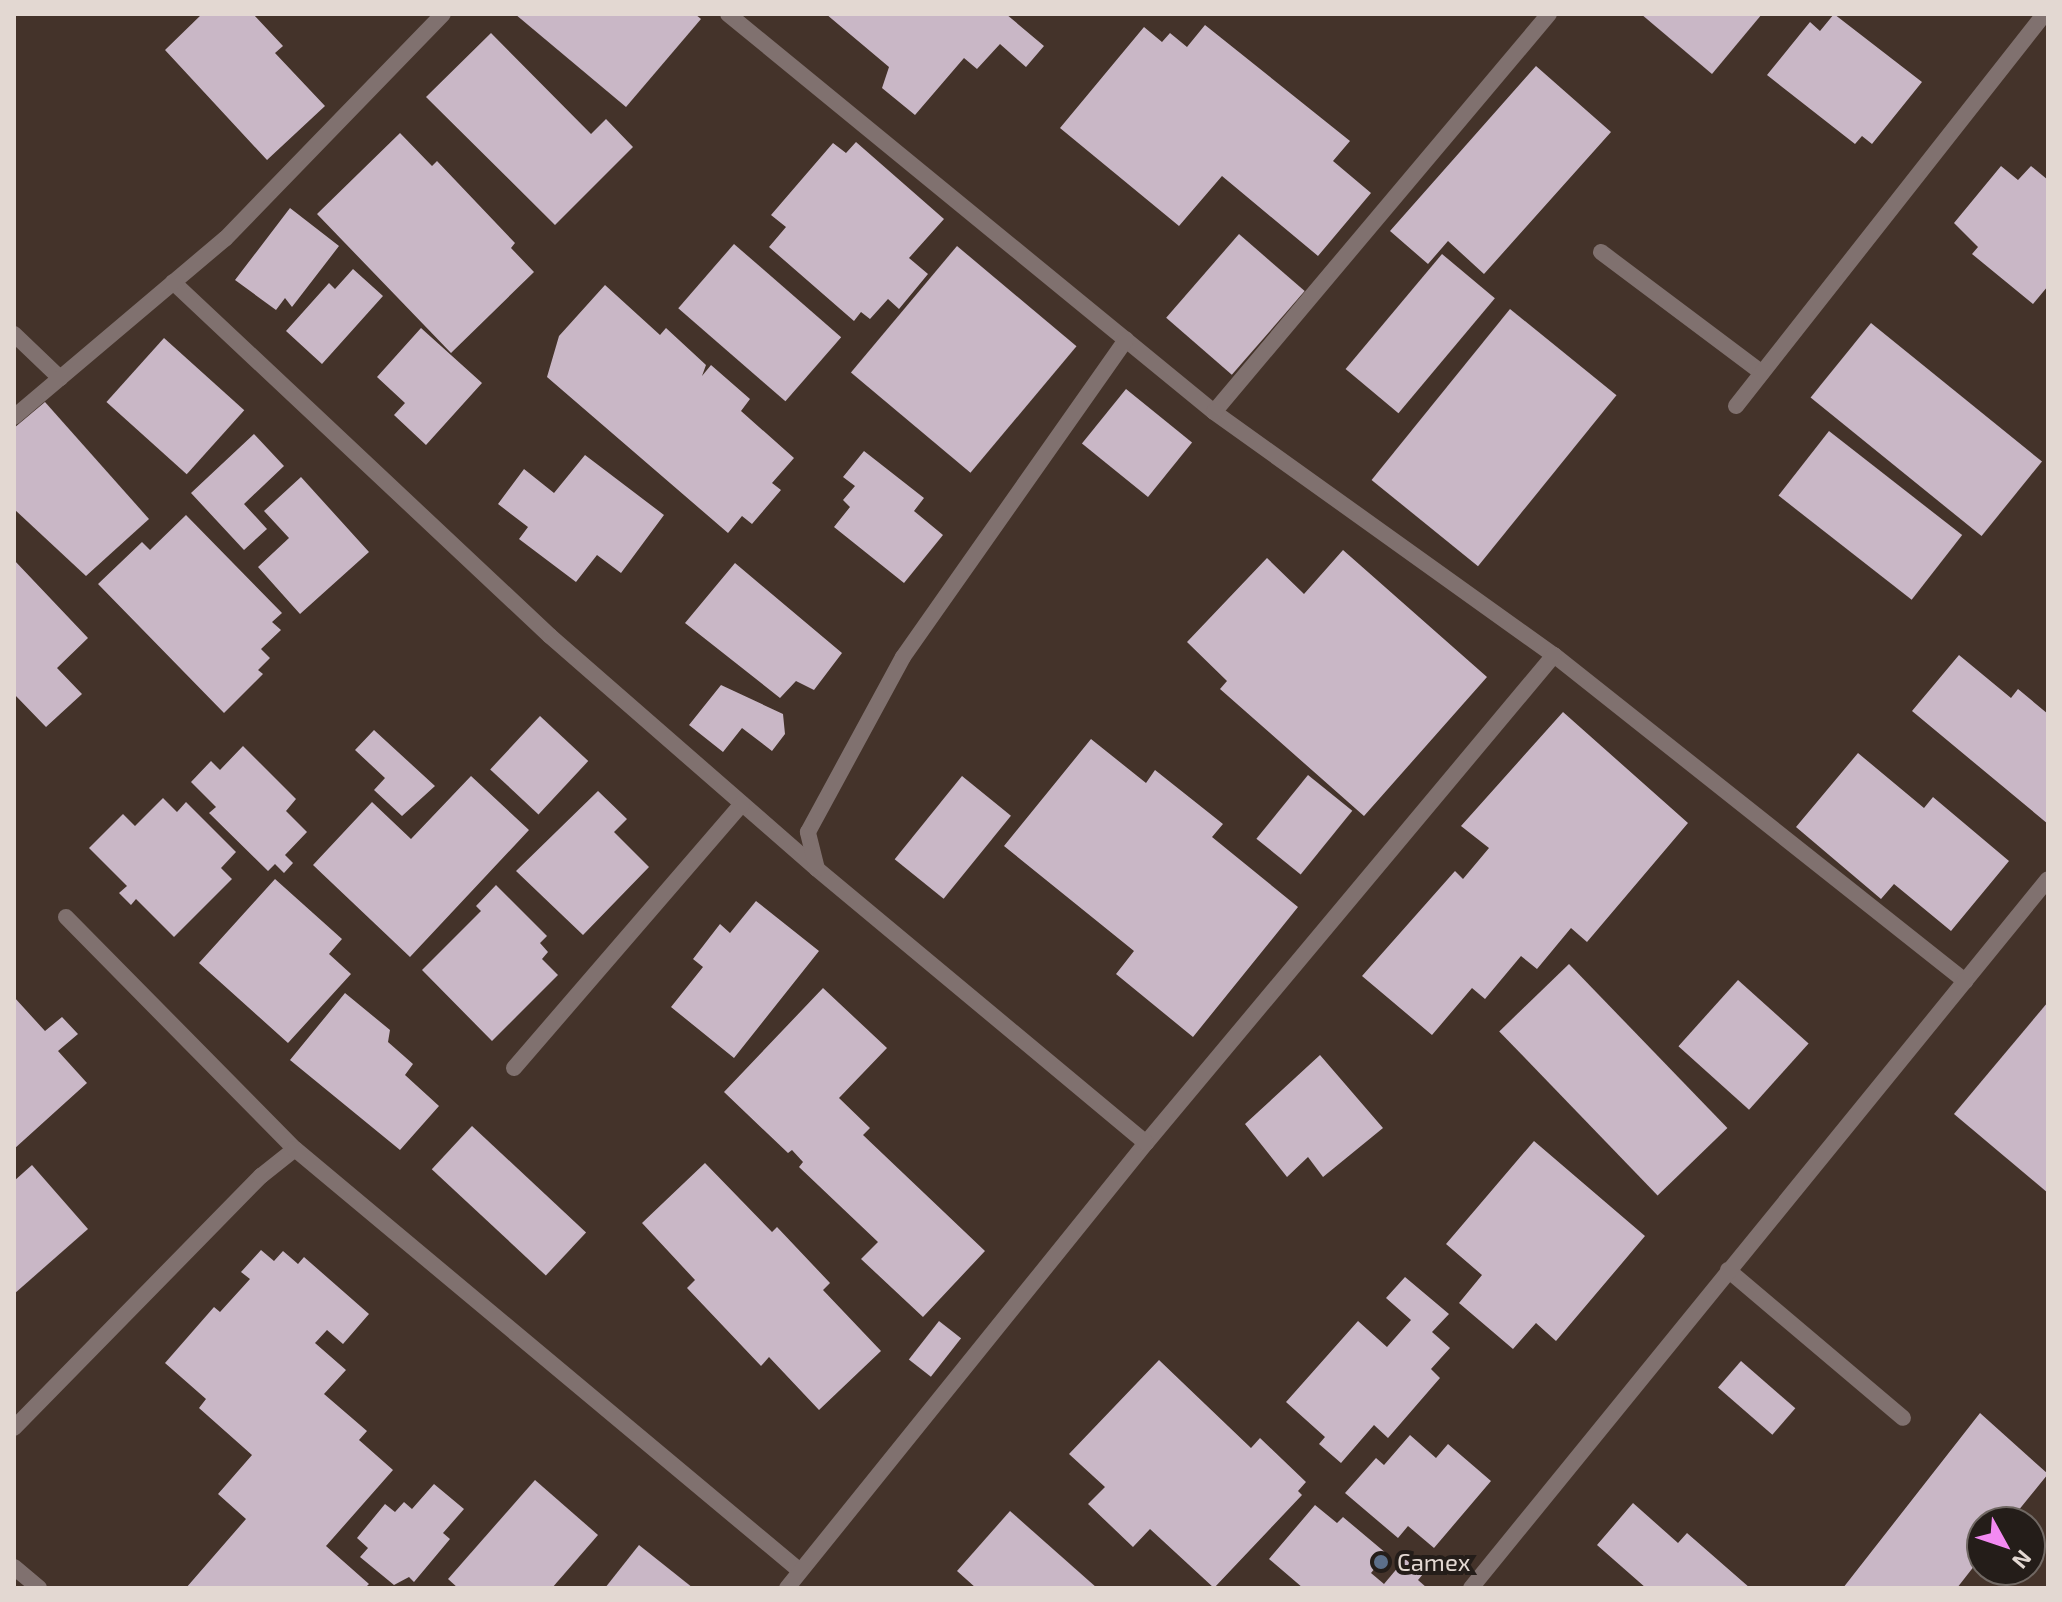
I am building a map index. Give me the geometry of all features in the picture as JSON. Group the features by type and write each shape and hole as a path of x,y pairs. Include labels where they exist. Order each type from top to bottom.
{"street":[{"path":"14,417 225,239 443,14"},
{"path":"728,14 1214,412 1554,655 1965,981"},
{"path":"1214,412 1549,14"},
{"path":"1736,406 2045,14"},
{"path":"1601,252 1762,373"},
{"path":"173,282 550,636 817,869 1146,1143"},
{"path":"14,334 60,378"},
{"path":"817,869 808,832 903,657 1126,340"},
{"path":"787,1588 1146,1143 1554,655"},
{"path":"514,1068 742,804"},
{"path":"1472,1587 2048,879"},
{"path":"66,917 295,1149 800,1571"},
{"path":"14,1428 261,1176 295,1149"},
{"path":"1728,1270 1903,1418"},
{"path":"14,1567 39,1588"}],"building":[{"path":"202,14 253,14 283,46 275,53 325,106 267,160 165,50"},
{"path":"515,14 695,14 701,19 626,107"},
{"path":"826,14 1006,14 1044,46 1026,67 1000,44 977,69 964,58 915,115 882,88 889,67"},
{"path":"1641,14 1762,14 1712,74"},
{"path":"1834,14 1922,82 1872,144 1862,136 1855,144 1767,75 1810,22 1820,31"},
{"path":"1205,25 1350,141 1333,161 1371,193 1318,256 1222,176 1179,226 1060,128 1144,27 1162,42 1170,33 1187,47"},
{"path":"491,33 591,134 606,119 633,147 555,225 426,97"},
{"path":"1536,66 1611,132 1484,274 1448,241 1428,264 1390,231"},
{"path":"400,133 432,166 437,161 515,243 511,248 534,272 451,353 317,214"},
{"path":"856,142 944,219 909,258 928,274 899,309 888,299 870,319 861,312 854,321 769,247 786,227 771,215 833,143 846,153"},
{"path":"2001,166 2018,180 2031,166 2048,180 2048,286 2033,304 1972,254 1978,247 1954,223"},
{"path":"290,208 339,246 292,307 285,298 276,310 235,280"},
{"path":"1239,234 1305,291 1232,375 1166,318"},
{"path":"734,244 841,337 785,401 678,308"},
{"path":"957,246 1077,346 970,473 851,372"},
{"path":"1442,254 1495,298 1398,413 1346,369"},
{"path":"353,269 383,296 322,364 286,331 329,283 335,289"},
{"path":"605,285 660,335 666,328 706,365 702,376 711,365 750,399 741,411 794,458 772,483 781,490 752,524 742,516 728,533 547,377 559,336"},
{"path":"1510,309 1616,395 1478,566 1372,480"},
{"path":"1871,323 2042,461 1982,536 1811,398"},
{"path":"421,328 482,383 426,445 394,415 405,403 377,377"},
{"path":"164,338 244,410 187,474 106,402"},
{"path":"1126,389 1192,442 1148,497 1082,443"},
{"path":"45,402 149,519 86,576 14,509 14,428"},
{"path":"1829,431 1962,535 1912,600 1779,496"},
{"path":"254,434 284,466 244,504 267,529 244,550 191,493"},
{"path":"864,451 924,498 914,511 943,535 904,583 834,527 850,507 843,500 855,486 843,477"},
{"path":"585,455 664,515 621,573 597,555 576,582 519,539 528,527 498,504 524,469 554,493"},
{"path":"301,477 369,552 300,614 258,567 289,538 264,511"},
{"path":"186,515 282,613 272,622 281,630 261,649 270,658 258,670 263,674 224,713 98,584 142,542 150,550"},
{"path":"1343,550 1487,677 1364,816 1220,689 1227,681 1187,642 1267,558 1304,594"},
{"path":"14,560 88,638 57,668 82,694 46,727 14,694"},
{"path":"735,563 842,653 814,690 796,681 780,698 685,623"},
{"path":"1959,655 2011,698 2018,689 2048,714 2048,824 1912,711"},
{"path":"721,685 783,714 785,734 772,751 742,728 723,752 689,725"},
{"path":"1563,712 1688,823 1587,942 1571,928 1537,969 1521,956 1485,999 1472,988 1432,1035 1362,976 1455,871 1463,879 1489,848 1461,826"},
{"path":"540,716 588,761 538,814 490,769"},
{"path":"374,730 435,786 402,816 374,790 385,778 355,750"},
{"path":"1091,739 1146,783 1155,770 1223,824 1212,837 1298,907 1193,1037 1116,974 1134,951 1004,846"},
{"path":"243,746 296,799 286,811 307,832 285,855 293,863 284,873 275,864 268,871 209,813 216,807 191,782 211,761 220,770"},
{"path":"1858,753 1924,808 1933,797 2009,861 1951,931 1894,884 1881,899 1796,827"},
{"path":"1308,775 1352,811 1301,875 1256,839"},
{"path":"471,776 529,830 410,957 313,865 372,802 411,839"},
{"path":"962,776 1011,816 944,899 895,859"},
{"path":"598,791 627,819 614,832 649,867 583,935 516,871"},
{"path":"163,798 177,812 186,802 236,852 221,868 232,879 174,937 136,899 131,905 119,893 127,886 89,848 123,814 135,826"},
{"path":"275,879 342,939 329,954 351,974 288,1043 199,963"},
{"path":"496,885 547,936 540,943 548,952 542,959 558,975 492,1041 422,970 481,911 476,906"},
{"path":"756,901 819,951 734,1058 671,1007 703,967 693,959 720,924 730,933"},
{"path":"1569,964 1727,1128 1658,1195 1499,1031"},
{"path":"1738,980 1809,1044 1749,1110 1678,1046"},
{"path":"823,988 887,1048 839,1098 870,1128 863,1135 985,1251 923,1317 861,1259 878,1242 799,1167 803,1162 792,1150 788,1153 724,1092"},
{"path":"345,993 390,1030 388,1042 413,1064 405,1075 439,1106 400,1150 290,1060"},
{"path":"14,997 45,1031 62,1017 78,1034 58,1051 87,1083 14,1149"},
{"path":"2048,1002 2048,1193 1954,1114"},
{"path":"1320,1055 1383,1128 1323,1177 1308,1157 1287,1177 1245,1124"},
{"path":"472,1126 586,1232 546,1276 432,1169"},
{"path":"1534,1141 1645,1236 1556,1341 1536,1323 1513,1349 1459,1303 1482,1275 1446,1244"},
{"path":"705,1163 772,1232 777,1227 830,1283 823,1290 881,1351 819,1410 769,1357 761,1366 687,1288 695,1280 642,1223"},
{"path":"32,1165 88,1229 14,1294 14,1181"},
{"path":"261,1250 274,1261 283,1251 298,1264 304,1257 369,1314 343,1344 327,1330 315,1343 346,1370 324,1394 367,1431 359,1440 393,1470 326,1546 369,1584 365,1588 186,1588 246,1519 218,1494 252,1455 199,1408 206,1399 165,1363 214,1307 220,1312 250,1279 241,1272"},
{"path":"1405,1277 1449,1314 1432,1332 1450,1348 1431,1369 1440,1378 1388,1438 1374,1425 1341,1463 1319,1444 1325,1437 1286,1402 1358,1321 1387,1347 1411,1320 1386,1298"},
{"path":"939,1321 961,1338 931,1377 909,1360"},
{"path":"1159,1360 1251,1448 1260,1438 1306,1482 1298,1491 1302,1495 1214,1588 1150,1529 1133,1547 1088,1504 1105,1487 1069,1454"},
{"path":"1741,1361 1795,1408 1772,1435 1718,1387"},
{"path":"1980,1413 2048,1474 2022,1506 1966,1506 1966,1576 1957,1588 1843,1588"},
{"path":"1410,1435 1436,1458 1448,1444 1491,1481 1434,1548 1408,1526 1398,1538 1345,1493 1376,1458 1384,1465"},
{"path":"535,1480 598,1535 552,1588 458,1588 448,1579"},
{"path":"434,1484 464,1509 443,1533 450,1539 414,1582 409,1577 394,1585 360,1557 368,1548 357,1538 385,1504 395,1512 404,1502 412,1509"},
{"path":"1633,1503 1678,1543 1687,1533 1750,1588 1646,1588 1597,1545"},
{"path":"1315,1505 1337,1523 1343,1517 1387,1554 1371,1573 1384,1584 1405,1559 1423,1574 1418,1580 1427,1588 1303,1588 1269,1559"},
{"path":"1010,1511 1097,1588 976,1588 957,1571"},
{"path":"639,1545 693,1588 605,1588"}],"place":[{"name":"Camex","path":"1381,1562"}]}
